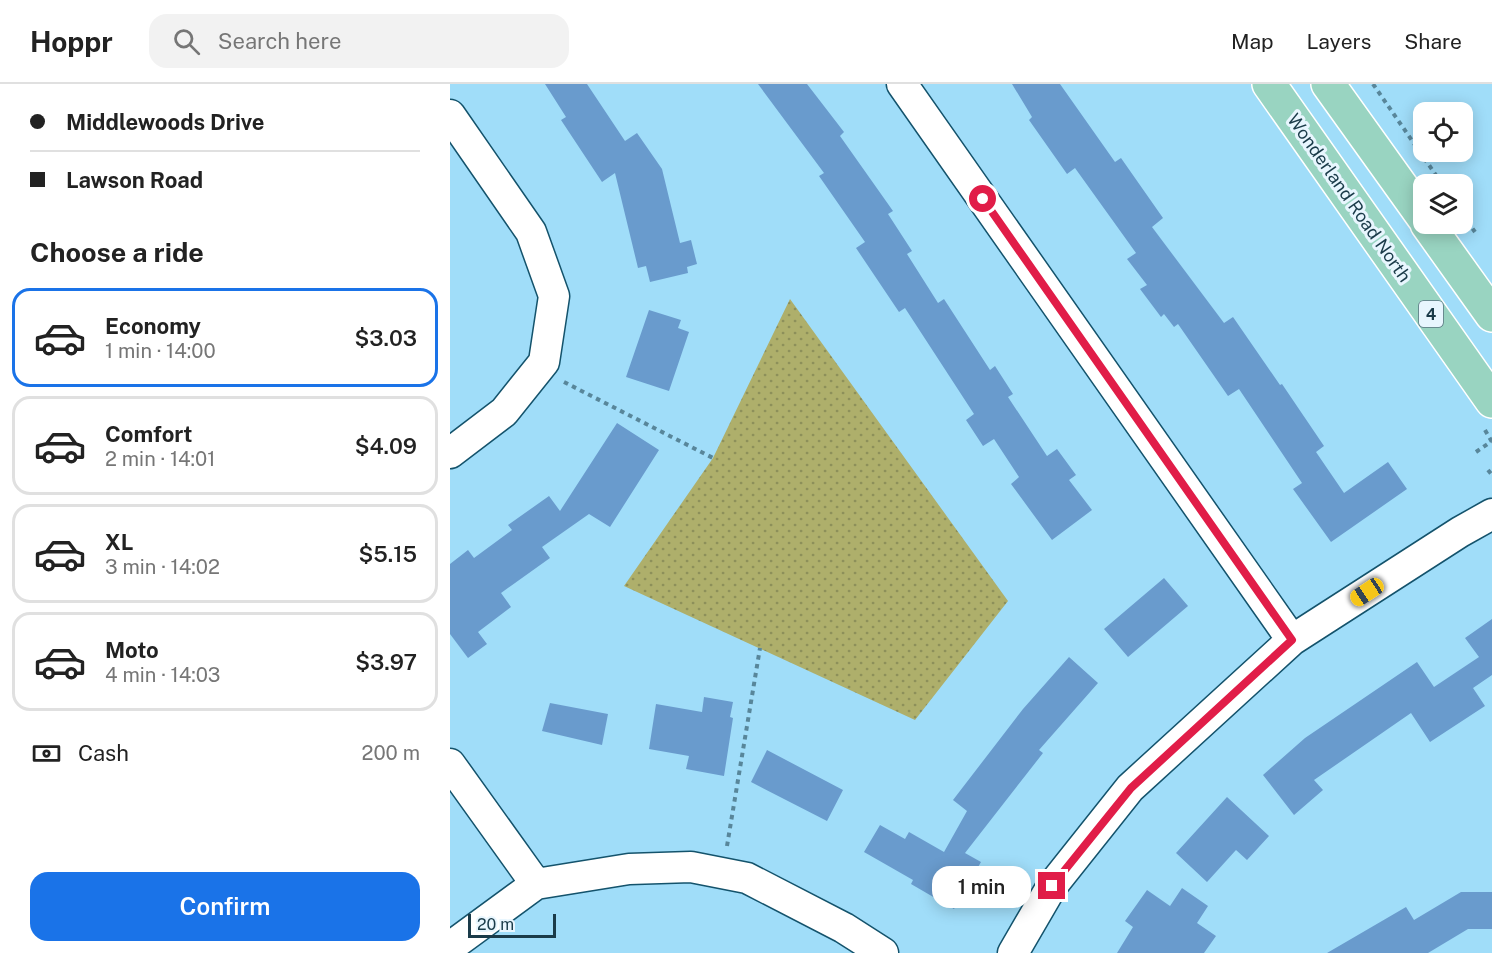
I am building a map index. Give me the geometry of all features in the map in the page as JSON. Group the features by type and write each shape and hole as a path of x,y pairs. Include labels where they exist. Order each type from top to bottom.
{"main road":[{"name":"Wonderland Road North","path":"1269,84 1492,401"},
{"path":"1328,84 1413,203"},
{"path":"1434,234 1492,315"}],"street":[{"path":"902,84 1292,640"},
{"path":"450,116 531,232 554,296 544,362 504,412 450,453"},
{"path":"1012,953 1052,886 1131,788 1292,640 1460,531 1492,514"},
{"path":"450,764 536,884"},
{"path":"450,947 536,884 629,869 691,867 747,878 844,928 883,953"}],"path":[{"path":"1373,84 1435,174"},
{"path":"537,370 713,458"},
{"path":"1476,452 1492,441"},
{"path":"1488,470 1492,476"},
{"path":"722,873 760,648"}],"green space":[{"path":"790,299 1008,601 915,720 624,586 713,458"}],"building":[{"path":"545,84 587,84 625,141 637,133 662,169 680,243 691,240 697,264 687,267 688,273 650,282 646,266 638,268 615,173 602,182 561,120 566,117"},
{"path":"758,84 807,84 844,132 840,136 893,211 888,214 912,251 907,254 938,303 944,299 990,370 995,366 1013,394 1008,397 1047,456 1057,449 1076,475 1069,480 1092,510 1052,540 1011,484 1019,477 994,439 983,446 966,420 974,414 905,308 899,312 856,248 865,242 819,176 824,173"},
{"path":"1012,84 1060,84 1115,162 1121,158 1163,218 1152,227 1224,323 1233,317 1280,385 1282,384 1324,446 1316,452 1344,493 1388,462 1407,489 1331,542 1293,489 1302,483 1239,389 1228,396 1178,324 1174,327 1164,314 1161,317 1140,289 1147,285 1127,259 1136,253 1075,168 1067,174 1029,120 1032,117"},
{"path":"649,310 681,320 678,328 689,332 669,391 626,377"},
{"path":"617,423 659,450 610,527 589,514 542,547 550,558 501,593 511,607 478,632 487,644 468,658 450,634 450,564 468,550 474,558 512,530 508,525 549,496 560,511"},
{"path":"1164,578 1188,606 1128,657 1104,629"},
{"path":"1492,619 1492,675 1473,688 1485,706 1430,742 1411,713 1314,780 1323,790 1294,815 1263,775 1305,738 1417,662 1434,687 1479,657 1465,638"},
{"path":"1069,657 1098,683 1039,750 1043,753 965,853 981,862 954,909 911,884 913,880 864,852 880,825 905,839 909,832 944,852 967,811 953,800 1023,709"},
{"path":"704,697 733,702 730,717 733,718 724,776 686,769 689,756 649,749 656,704 702,712"},
{"path":"550,703 608,714 602,745 542,731"},
{"path":"767,750 843,790 827,821 751,782"},
{"path":"1227,797 1269,836 1247,860 1236,850 1207,882 1176,853"},
{"path":"1182,888 1208,906 1197,923 1216,936 1204,953 1117,953 1133,927 1125,921 1147,890 1170,906"},
{"path":"1461,892 1492,892 1492,929 1468,929 1428,953 1327,953 1406,907 1414,920"}],"route":[{"path":"983,199 1292,640 1131,788 1052,886"}]}
